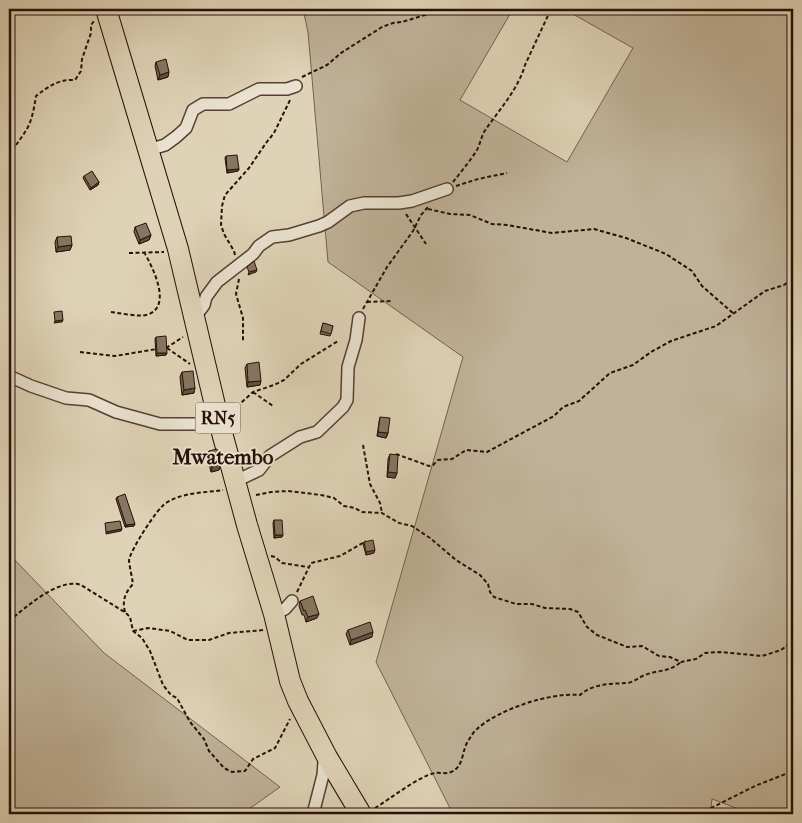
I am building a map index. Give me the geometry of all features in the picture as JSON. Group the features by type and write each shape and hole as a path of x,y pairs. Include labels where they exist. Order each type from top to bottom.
{"highway":[{"name":"RN5","path":"101,14 148,150 178,250 218,418 290,681 298,701 327,757 367,812"}],"street":[{"path":"148,150 165,145 176,137 186,128 194,110 203,104 228,104 259,89 287,89 296,86"},
{"path":"195,316 204,306 206,297 217,282 254,254 259,246 272,237 289,235 319,226 328,222 350,206 364,203 412,201 447,189"},
{"path":"238,489 259,470 270,456 300,438 317,432 344,407 348,367 356,340 359,318"},
{"path":"9,376 66,398 89,400 116,412 160,424 196,424 218,418"},
{"path":"274,620 292,601"},
{"path":"313,814 323,775 324,762 327,757"}],"path":[{"path":"243,342 243,318 236,294 240,273 239,265 221,225 222,206 225,194 249,168 274,133 298,80 309,72 327,65 341,53 393,22 402,22 445,9 459,9"},
{"path":"447,189 474,155 482,135 508,98 523,72 524,65 551,9"},
{"path":"9,156 26,131 36,96 48,86 64,80 75,80 81,71 82,59 92,26 101,14"},
{"path":"447,189 507,173"},
{"path":"412,201 427,209 450,214 470,215 492,224 508,224 552,233 594,229 626,238 666,254 692,271 702,286 734,314"},
{"path":"399,203 426,244"},
{"path":"359,318 387,267 430,204"},
{"path":"129,253 178,250"},
{"path":"111,312 146,315 156,308 159,300 159,286 144,252"},
{"path":"396,454 429,466 438,460 452,459 466,450 487,452 554,416 563,407 579,401 610,373 633,365 671,341 716,326 765,291 784,285 793,278"},
{"path":"367,302 390,301"},
{"path":"218,418 232,411 253,392 284,380 301,364 338,341"},
{"path":"80,352 115,356 167,348"},
{"path":"253,392 273,406"},
{"path":"363,445 370,484 380,504 382,514"},
{"path":"126,613 123,600 133,584 129,560 132,550 165,503 193,493 238,489 303,492 334,498 344,506 355,508 362,512 382,514 399,523 412,526 430,538 456,560 472,569 488,584 494,598 516,604 570,609 578,612 587,627 597,635 627,647 642,646 659,656 681,662"},
{"path":"292,601 308,566 313,561 322,561 340,556 366,541"},
{"path":"253,548 275,557 282,563 308,566"},
{"path":"9,621 36,599 74,582 126,613 130,617 134,631 142,638 150,651 166,690 177,698 190,722 204,739 209,750 224,768 232,772 245,771 253,759 275,748 298,701"},
{"path":"134,631 155,628 175,632 180,637 188,640 209,640 229,633 265,630 274,620"},
{"path":"367,812 421,779 435,773 445,774 453,771 458,766 466,744 476,729 496,715 553,695 580,695 587,689 613,683 630,683 645,675 672,669 681,662 696,659 705,653 720,652 762,656 781,650 793,642"},
{"path":"699,814 755,786 793,771"}],"shaded area":[{"path":"303,9 513,9 460,100 567,162 633,48 564,9 793,9 793,814 752,814 712,799 710,814 453,814 376,662 463,357 328,262 308,32"},
{"path":"9,556 104,653 280,787 242,814 9,814"}],"building":[{"path":"166,59 169,72 160,75 156,62"},
{"path":"237,155 239,169 227,170 226,156"},
{"path":"92,171 99,182 91,188 84,176"},
{"path":"146,223 151,235 140,240 135,227"},
{"path":"71,236 72,245 58,247 57,237"},
{"path":"254,261 257,270 249,272 247,267"},
{"path":"62,311 63,320 55,321 54,312"},
{"path":"323,323 333,326 331,334 321,331"},
{"path":"166,336 167,353 157,353 156,337"},
{"path":"259,362 261,381 248,382 247,364"},
{"path":"193,371 195,388 184,390 182,372"},
{"path":"380,417 390,418 388,433 378,432"},
{"path":"217,449 220,465 212,467 209,451"},
{"path":"390,454 398,455 397,473 388,472"},
{"path":"125,494 135,524 126,525 117,497"},
{"path":"274,520 282,520 283,535 275,535"},
{"path":"120,521 122,529 106,532 105,523"},
{"path":"373,540 375,550 366,552 364,542"},
{"path":"313,596 319,614 308,617 300,601"},
{"path":"370,622 373,632 351,640 348,630"}],"district":[{"name":"Mwatembo","path":"223,457"}]}
